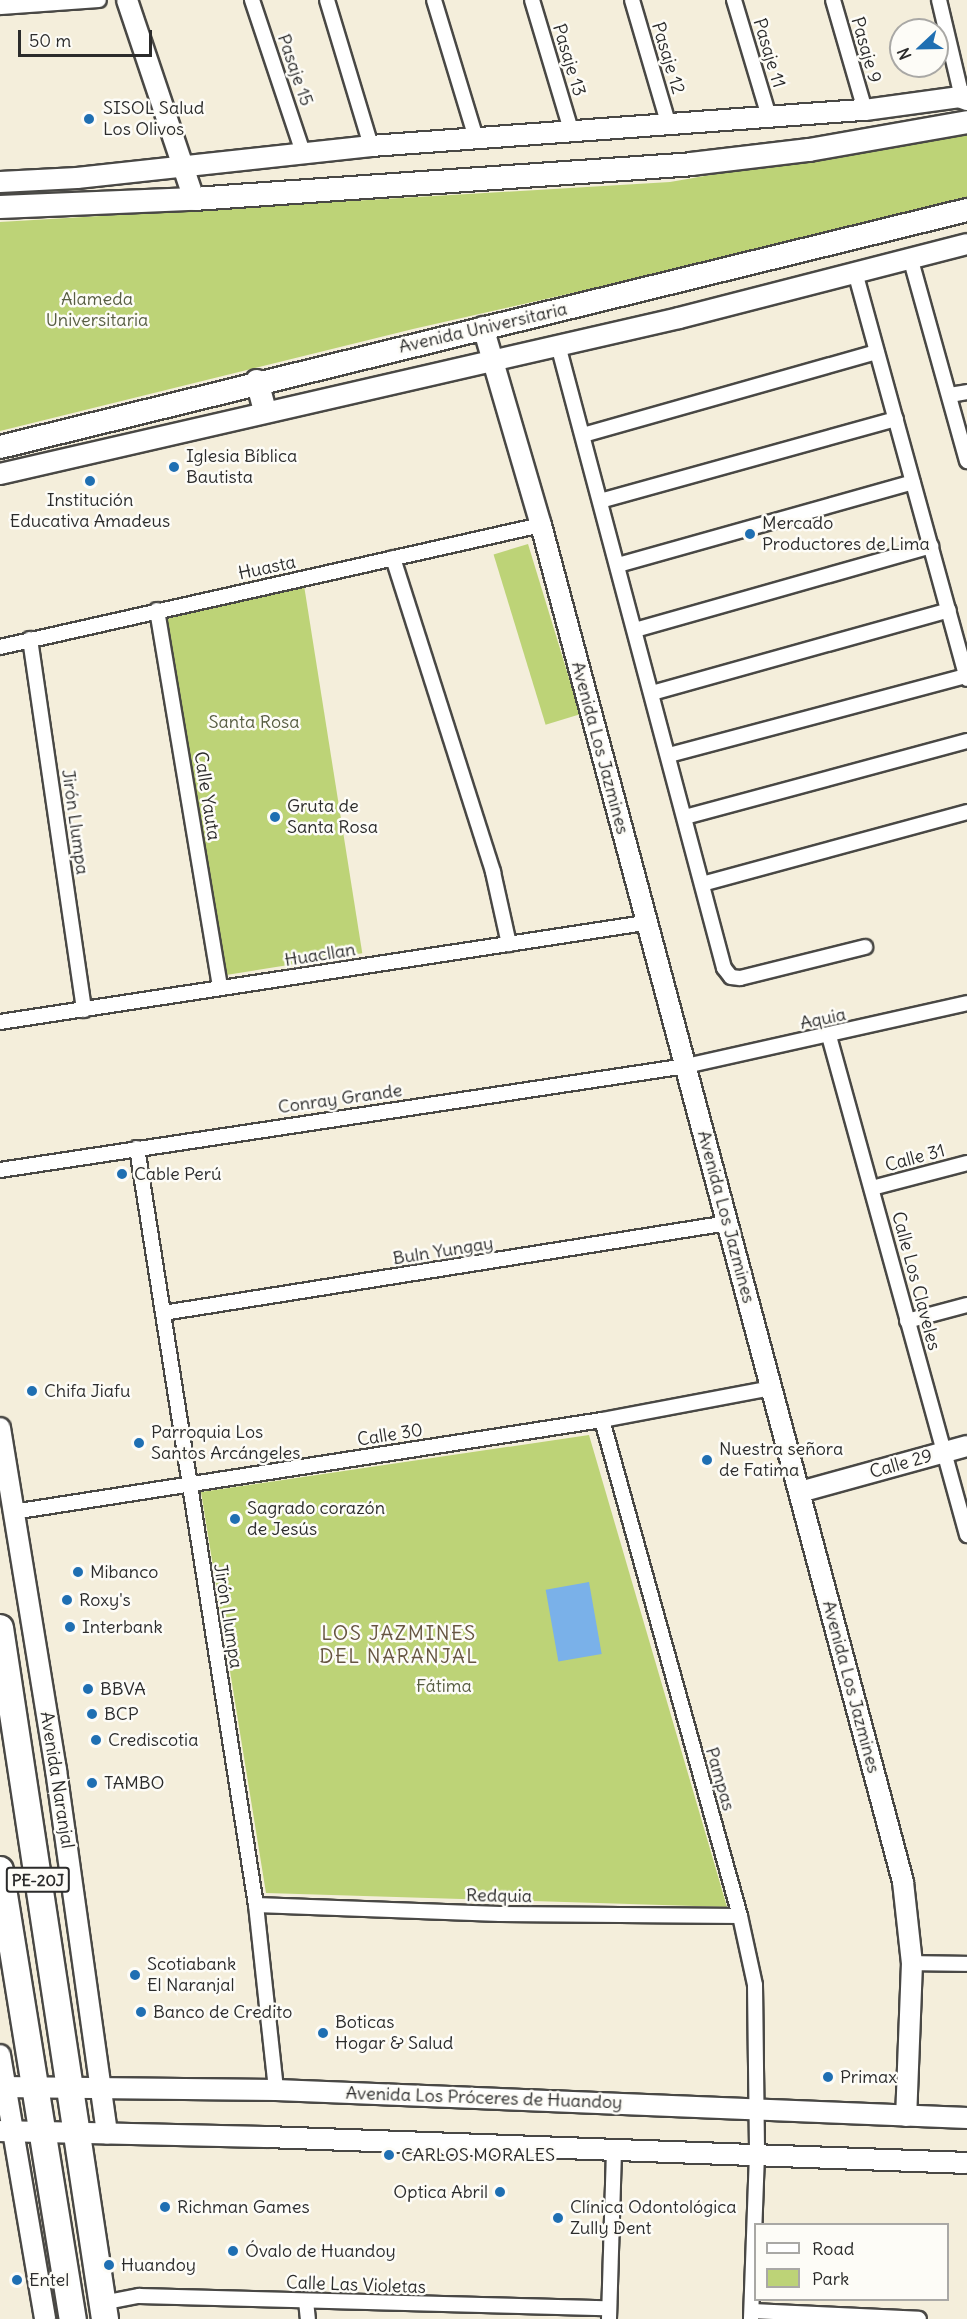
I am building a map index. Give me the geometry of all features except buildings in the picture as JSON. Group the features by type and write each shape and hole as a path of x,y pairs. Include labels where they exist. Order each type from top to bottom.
{"highway":[{"name":"Avenida Naranjal","path":"0,1628 68,2088 77,2132 104,2311"},
{"name":"PE-20J","path":"0,1870 73,2319"}],"main road":[{"path":"126,0 194,199"},
{"path":"0,182 183,167 371,146 865,110 965,97"},
{"path":"0,207 194,199 691,164 809,150 967,122"},
{"name":"Avenida Universitaria","path":"0,447 257,381 967,210"},
{"name":"Avenida Universitaria","path":"0,474 265,410 492,362 679,318 967,244"},
{"name":"Avenida Los Jazmines","path":"483,327 541,525 645,923 686,1066 903,1882 912,1963 906,2116"},
{"path":"257,381 265,410"},
{"name":"Avenida Naranjal","path":"0,1428 56,1770 107,2133"},
{"name":"Calle 29","path":"800,1492 967,1446"},
{"path":"0,2055 6,2131 45,2319"},
{"name":"Avenida Los Próceres de Huandoy","path":"2,2087 276,2090 967,2118"},
{"path":"6,2131 614,2149 967,2163"}],"street":[{"path":"0,7 99,0"},
{"name":"Pasaje 15","path":"252,0 303,152"},
{"path":"327,0 371,146"},
{"path":"434,0 476,138"},
{"name":"Pasaje 13","path":"532,0 571,130"},
{"name":"Pasaje 12","path":"632,0 669,126"},
{"name":"Pasaje 11","path":"734,0 769,117"},
{"name":"Pasaje 9","path":"833,0 865,110"},
{"path":"939,0 965,97"},
{"path":"910,257 967,461"},
{"path":"669,755 967,678 855,272"},
{"path":"558,345 724,968 731,977 865,947"},
{"path":"583,435 877,352"},
{"path":"950,395 967,392"},
{"path":"600,501 896,419"},
{"path":"618,566 913,482"},
{"name":"Huasta","path":"0,646 541,525"},
{"path":"635,630 931,546"},
{"path":"393,558 493,872 509,944"},
{"name":"Calle Yauta","path":"157,610 219,988"},
{"path":"652,693 949,610"},
{"name":"Jirón Llumpa","path":"30,639 84,1010"},
{"path":"685,817 967,741"},
{"path":"702,884 967,812"},
{"name":"Huacllan","path":"0,1022 645,923"},
{"name":"Aquia","path":"686,1066 829,1036 967,1003"},
{"name":"Calle Los Claveles","path":"829,1036 967,1535"},
{"name":"Conray Grande","path":"0,1170 686,1066"},
{"name":"Jirón Llumpa","path":"137,1148 256,1905 276,2090"},
{"name":"Calle 31","path":"872,1188 967,1162"},
{"name":"Buln Yungay","path":"163,1313 728,1223"},
{"path":"908,1321 967,1305"},
{"name":"Calle 30","path":"13,1512 602,1420 771,1388"},
{"name":"Pampas","path":"602,1420 740,1916 755,1985 757,2154 755,2223"},
{"name":"Redquia","path":"256,1905 500,1914 740,1916"},
{"path":"912,1963 967,1964"},
{"path":"609,2313 614,2149"},
{"name":"Pampas","path":"752,2315 754,2251"},
{"name":"Calle Las Violetas","path":"104,2311 139,2296 306,2301 470,2313 609,2313"},
{"path":"306,2301 308,2319"},
{"path":"752,2315 919,2319"}],"green space":[{"name":"Alameda Universitaria","path":"967,131 967,204 413,329 0,431 0,222 670,182"},
{"path":"528,544 580,714 546,725 494,555"},
{"name":"Santa Rosa","path":"303,579 362,953 223,975 164,601"},
{"name":"Fátima","path":"589,1435 727,1907 266,1893 201,1492"}],"water":[{"path":"589,1582 602,1654 558,1662 546,1590"}],"place":[{"name":"SISOL Salud Los Olivos","path":"89,119"},
{"name":"Iglesia Bíblica Bautista","path":"174,467"},
{"name":"Institución Educativa Amadeus","path":"90,481"},
{"name":"Mercado Productores de Lima","path":"750,534"},
{"name":"Gruta de Santa Rosa","path":"275,817"},
{"name":"Cable Perú","path":"122,1174"},
{"name":"Chifa Jiafu","path":"32,1391"},
{"name":"Parroquia Los Santos Arcángeles","path":"139,1443"},
{"name":"Nuestra señora de Fatima","path":"707,1460"},
{"name":"Sagrado corazón de Jesús","path":"235,1519"},
{"name":"Mibanco","path":"78,1572"},
{"name":"Roxy's","path":"67,1600"},
{"name":"Interbank","path":"70,1627"},
{"name":"BBVA","path":"88,1689"},
{"name":"BCP","path":"92,1714"},
{"name":"Crediscotia","path":"96,1740"},
{"name":"TAMBO","path":"92,1783"},
{"name":"Scotiabank El Naranjal","path":"135,1975"},
{"name":"Banco de Credito","path":"141,2012"},
{"name":"Boticas Hogar & Salud","path":"323,2033"},
{"name":"Primax","path":"828,2077"},
{"name":"CARLOS MORALES","path":"389,2155"},
{"name":"Optica Abril","path":"500,2192"},
{"name":"Richman Games","path":"165,2207"},
{"name":"Clínica Odontológica Zully Dent","path":"558,2218"},
{"name":"Óvalo de Huandoy","path":"233,2251"},
{"name":"Huandoy","path":"109,2265"},
{"name":"Entel","path":"17,2280"}],"district":[{"name":"LOS JAZMINES DEL NARANJAL","path":"399,1644"}]}
